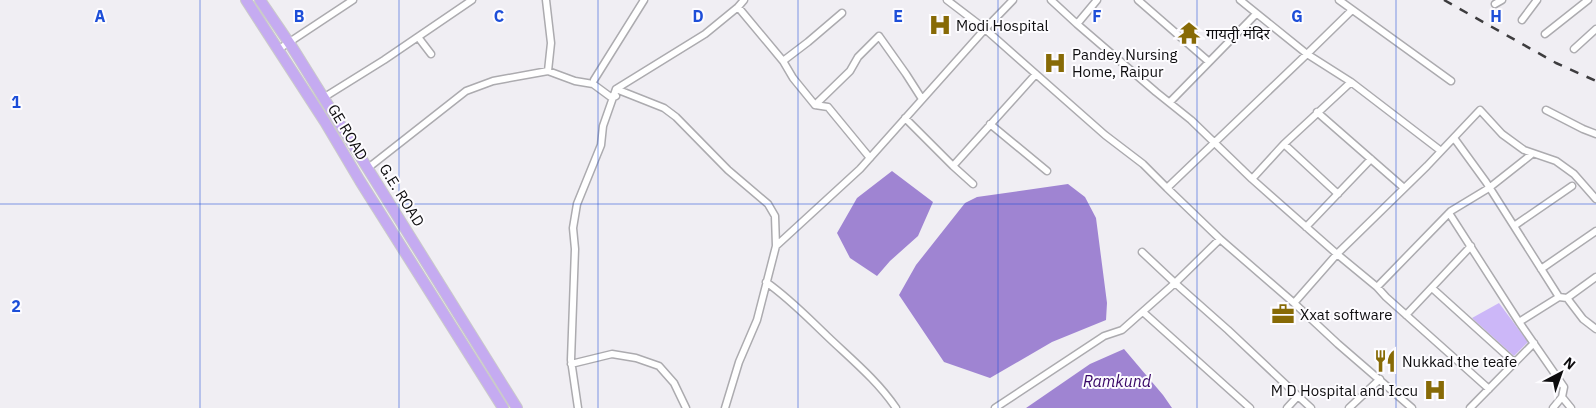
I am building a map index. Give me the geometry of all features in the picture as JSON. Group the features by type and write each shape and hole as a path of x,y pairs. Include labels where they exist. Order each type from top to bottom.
{"main road":[{"name":"GE ROAD","path":"246,0 279,49 503,408"},
{"name":"G.E. ROAD","path":"260,0 290,43 518,408"}],"street":[{"path":"279,49 353,0"},
{"path":"324,98 472,0"},
{"path":"546,0 551,43 548,71"},
{"path":"594,80 644,0"},
{"path":"578,408 571,364 575,249 573,228 577,204 601,144 603,126 616,89 705,34 744,0"},
{"path":"947,0 985,29 1105,135 1143,164 1220,239 1412,408"},
{"path":"776,246 805,221 870,158 1013,0"},
{"path":"1051,0 1191,120 1252,179 1336,254 1377,287 1489,389"},
{"path":"1077,24 1097,0"},
{"path":"1138,0 1208,61"},
{"path":"1240,0 1307,54 1351,82 1441,151"},
{"path":"1339,0 1450,81"},
{"path":"1495,4 1502,0"},
{"path":"1522,20 1537,0"},
{"path":"1545,34 1588,0"},
{"path":"738,7 783,61 816,105 828,107 870,158"},
{"path":"1166,188 1196,158 1215,144 1352,10"},
{"path":"783,61 842,13"},
{"path":"1170,102 1256,14"},
{"path":"1574,49 1596,29"},
{"path":"816,105 850,71 858,57 879,36 922,99"},
{"path":"418,37 430,54"},
{"path":"368,168 466,91 493,81 548,71 575,81 593,84 613,98"},
{"path":"952,166 1036,74"},
{"path":"1252,179 1284,144 1351,82"},
{"path":"616,89 664,108 676,117 728,170 768,204 775,216 776,246 756,320 739,362 726,408"},
{"path":"613,98 624,92"},
{"path":"1294,303 1336,254 1480,110 1502,134 1532,154 1556,161 1574,174 1596,199"},
{"path":"1546,110 1596,134"},
{"path":"1318,112 1404,188"},
{"path":"905,118 952,166 973,184"},
{"path":"990,124 1047,171"},
{"path":"1454,138 1559,296 1567,298 1583,319 1596,329"},
{"path":"1284,144 1338,194"},
{"path":"1377,287 1449,214 1489,188 1532,154"},
{"path":"1306,227 1371,159"},
{"path":"1514,226 1572,186"},
{"path":"1449,214 1564,387 1562,397 1553,408"},
{"path":"1541,269 1596,231"},
{"path":"995,408 1104,336 1122,330 1175,283 1220,239"},
{"path":"1406,315 1471,246"},
{"path":"1142,252 1311,408"},
{"path":"1567,298 1596,277"},
{"path":"766,282 790,299 871,377 896,408"},
{"path":"1432,288 1514,362"},
{"path":"1519,322 1559,296"},
{"path":"1143,312 1250,408"},
{"path":"1470,408 1534,343"},
{"path":"571,364 612,354 636,358 659,366 674,383 686,408"},
{"path":"1349,408 1380,379"},
{"path":"1287,408 1298,396"},
{"path":"1562,397 1571,408"}],"shaded area":[{"path":"1499,303 1528,342 1514,356 1472,318"}],"water":[{"path":"892,171 933,202 918,236 890,261 877,276 850,258 837,233 857,198"},
{"path":"1068,184 1085,197 1096,218 1107,303 1106,320 1052,342 990,378 944,362 899,295 916,265 965,203 977,197"},
{"name":"Ramkund","path":"1124,349 1172,408 1026,408 1090,364"}],"railway":[{"path":"1444,0 1556,63 1596,81"}],"place":[{"name":"Modi Hospital","path":"940,25"},
{"name":"गायतृी मंदिर","path":"1189,33"},
{"name":"Pandey Nursing Home, Raipur","path":"1055,63"},
{"name":"Xxat software","path":"1283,314"},
{"name":"Nukkad the teafe","path":"1385,361"},
{"name":"M D Hospital and Iccu","path":"1435,390"}]}
